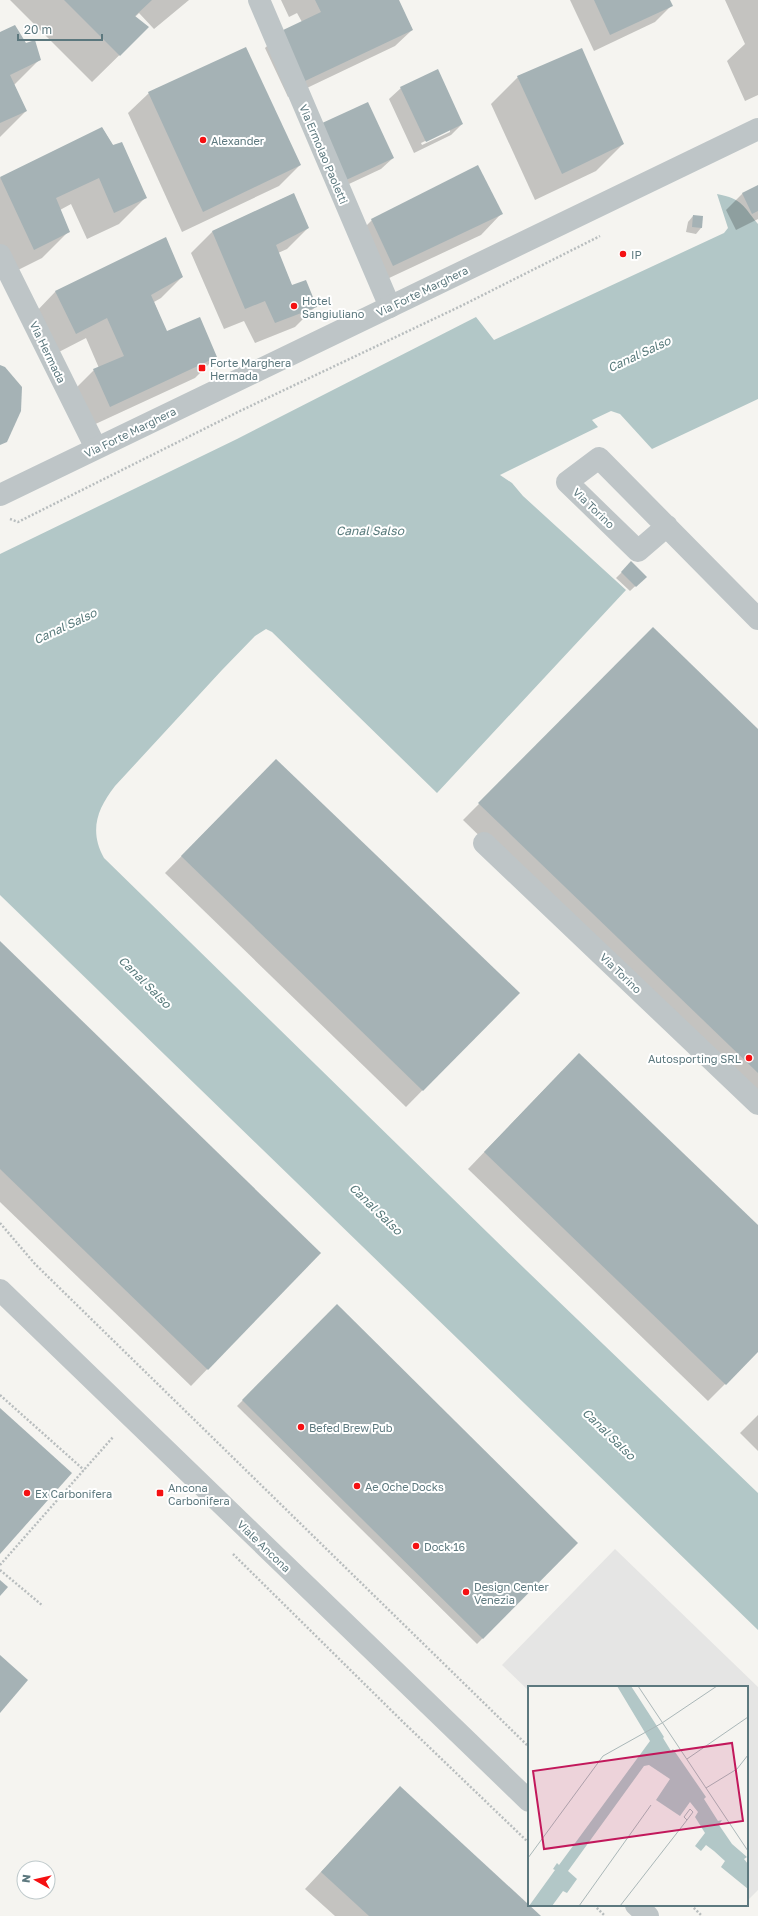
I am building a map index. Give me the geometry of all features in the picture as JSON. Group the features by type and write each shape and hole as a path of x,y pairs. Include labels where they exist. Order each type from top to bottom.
{"street":[{"name":"Via Ermolao Paoletti","path":"258,0 390,307"},
{"name":"Via Forte Marghera","path":"0,495 758,129"},
{"name":"Via Hermada","path":"0,255 96,448"},
{"path":"667,526 758,619"},
{"name":"Via Torino","path":"484,842 758,1104"},
{"name":"Viale Ancona","path":"0,1290 528,1800"},
{"path":"637,1906 648,1916"}],"path":[{"path":"6,518 18,522 233,415 461,306 603,234"},
{"path":"0,1223 35,1264 528,1746"},
{"path":"0,1395 84,1470"},
{"path":"108,1432 119,1442"},
{"path":"0,1565 113,1437"},
{"path":"230,1550 402,1721 528,1842"},
{"path":"0,1570 43,1606"},
{"path":"595,1906 605,1916"},
{"path":"692,1906 702,1916"}],"shaded area":[{"path":"615,1549 758,1687 758,1890 748,1900 748,1686 528,1686 528,1690 502,1665"}],"water":[{"name":"Canal Salso","path":"717,194 732,198 742,204 758,224 758,399 652,449 620,414 611,411 592,420 598,427 500,475 512,483 523,496 626,590 437,793 272,632 266,629 255,636 222,670 115,786 100,812 96,829 99,848 104,858 526,1270 758,1493 758,1630 0,895 0,554 237,439 476,317 494,340 724,233 728,228"}],"building":[{"path":"64,0 152,0 135,16 149,27 120,56"},
{"path":"315,0 399,0 413,30 305,81 281,31 321,12"},
{"path":"594,0 670,0 673,6 610,35"},
{"path":"15,25 26,43 35,40 41,60 10,75 27,111 0,123 0,32"},
{"path":"246,47 301,165 203,212 148,92"},
{"path":"582,48 624,144 562,174 517,76"},
{"path":"438,69 463,124 426,142 400,87"},
{"path":"368,102 394,158 346,180 320,124"},
{"path":"102,127 113,145 122,142 147,198 114,213 99,178 56,198 70,232 34,250 0,177"},
{"path":"478,165 503,214 393,266 371,219"},
{"path":"758,185 758,211 752,214 742,193"},
{"path":"294,193 309,228 276,245 292,285 306,280 317,307 275,323 265,301 245,309 212,231"},
{"path":"693,215 703,216 702,228 692,227"},
{"path":"166,237 183,277 151,295 167,331 200,317 217,357 110,407 93,369 124,356 107,318 76,334 55,291"},
{"path":"0,365 5,367 22,387 21,411 7,442 0,445"},
{"path":"631,561 647,577 636,587 621,572"},
{"path":"653,627 758,729 758,1073 478,803"},
{"path":"276,759 520,993 423,1091 181,856"},
{"path":"0,941 321,1253 208,1370 0,1169"},
{"path":"579,1053 758,1225 758,1352 726,1385 484,1152"},
{"path":"337,1304 578,1543 483,1639 242,1400"},
{"name":"Ex Carbonifera","path":"0,1408 72,1473 0,1554"},
{"path":"0,1580 8,1587 0,1596"},
{"path":"0,1655 28,1680 0,1713"},
{"path":"400,1786 528,1904 528,1906 530,1906 541,1916 369,1916 321,1872"}],"place":[{"name":"Alexander","path":"203,140"},
{"name":"IP","path":"623,254"},
{"name":"Hotel Sangiuliano","path":"294,306"},
{"name":"Forte Marghera Hermada","path":"202,368"},
{"name":"Autosporting SRL","path":"749,1058"},
{"name":"Befed Brew Pub","path":"301,1427"},
{"name":"Ae Oche Docks","path":"357,1486"},
{"name":"Ex Carbonifera","path":"27,1493"},
{"name":"Ancona Carbonifera","path":"160,1493"},
{"name":"Dock 16","path":"416,1546"},
{"name":"Design Center Venezia","path":"466,1592"}]}
